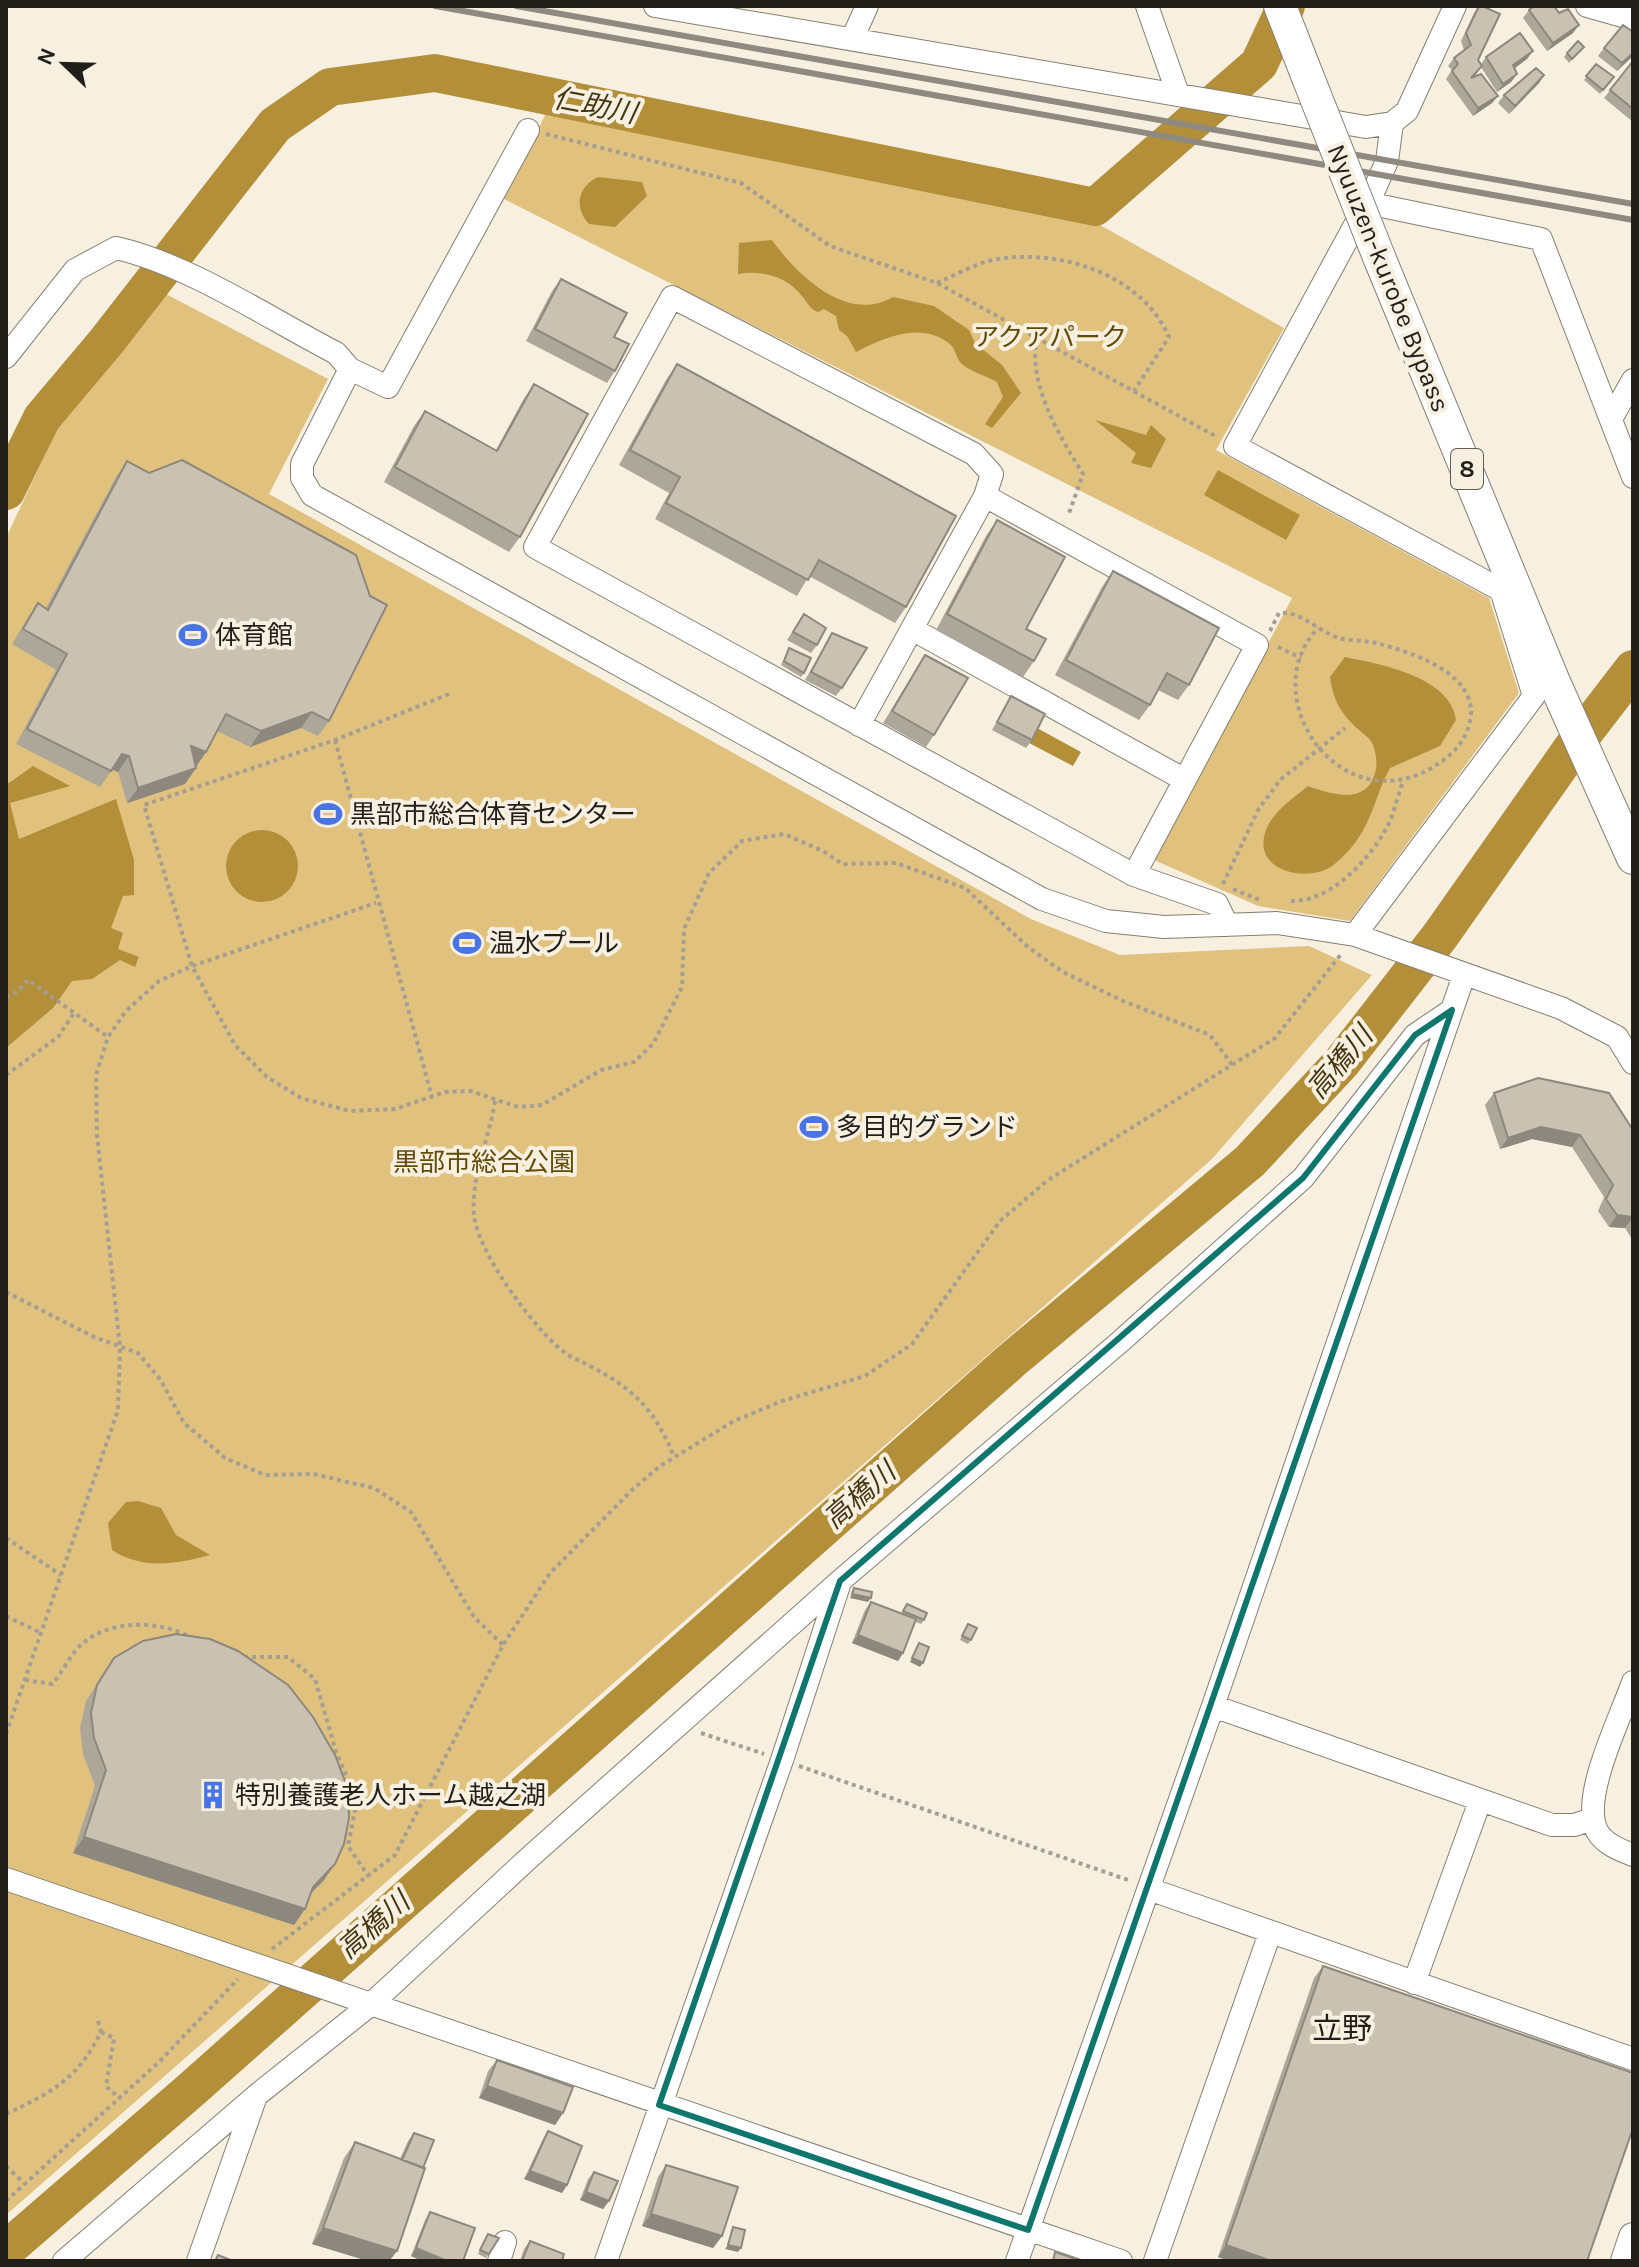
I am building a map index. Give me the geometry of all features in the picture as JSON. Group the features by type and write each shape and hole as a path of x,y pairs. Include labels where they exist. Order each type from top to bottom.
{"highway":[{"name":"Nyuuzen-kurobe Bypass","path":"1280,6 1379,257 1554,682 1633,858"}],"main road":[{"path":"1625,2261 1633,2237"}],"street":[{"path":"655,6 853,37 1366,127 1392,123 1407,111 1455,6"},
{"path":"853,37 867,6"},
{"path":"1147,6 1178,94"},
{"path":"1587,6 1633,19"},
{"path":"1364,938 1534,696 1501,590 1235,446 1367,203 1387,161 1392,123"},
{"path":"6,357 75,270 116,248 144,254 182,272 336,353 350,369 388,387 528,130"},
{"path":"1367,203 1541,239 1633,477"},
{"path":"859,725 985,496 992,474 974,454 672,297 535,547 859,725 1134,875 1217,904 1227,925"},
{"path":"350,369 302,464 302,478 312,495 1042,899 1106,921 1164,927 1277,923 1364,938 1625,1032 1633,1063"},
{"path":"1611,419 1633,380"},
{"path":"985,496 1257,645 1134,875"},
{"path":"912,629 1185,780"},
{"path":"1017,2261 1213,1706 1464,975"},
{"path":"64,2261 257,2095 370,2005 840,1581 1121,1341 1303,1178 1415,1035 1452,1010"},
{"path":"606,2261 782,1760 840,1581"},
{"path":"1633,1682 1592,1804 1598,1834 1615,1848 1633,1855"},
{"path":"1213,1706 1552,1825 1574,1825 1593,1819"},
{"path":"1414,1983 1480,1801"},
{"path":"6,1879 1121,2261"},
{"path":"1149,1889 1633,2059"},
{"path":"1155,2261 1270,1933"},
{"path":"198,2261 257,2095"}],"path":[{"path":"528,130 741,183 830,246 937,283 1235,446"},
{"path":"937,283 988,261 1037,256 1090,267 1128,287 1160,318 1169,337 1134,391"},
{"path":"1037,338 1032,359 1052,418 1083,474 1060,537"},
{"path":"1301,658 1265,640 1279,613 1293,612 1340,638 1373,642 1407,652 1442,669 1464,686 1472,704 1468,730 1453,755 1403,782 1365,778 1335,767 1318,749 1301,717 1296,686 1307,639 1318,628"},
{"path":"449,694 335,740 144,805 192,966 235,1045 267,1077 301,1098 350,1111 395,1109 432,1097 471,1091 518,1107 542,1105 601,1070 634,1062 653,1044 682,987 684,929 709,873 742,841 784,834 823,851 842,864 896,863 965,888 1028,947 1063,972 1123,1001 1210,1035 1233,1066"},
{"path":"1223,884 1258,810 1280,780 1345,728"},
{"path":"335,740 376,903 432,1097"},
{"path":"1286,901 1299,901 1333,888 1360,864 1387,828 1403,782"},
{"path":"1210,879 1261,901 1274,901"},
{"path":"6,1734 118,1410 120,1347 97,1135 96,1075 108,1037 126,1011 159,981 192,966 376,903"},
{"path":"6,2201 119,2098 253,1963 395,1855 503,1645 550,1573 633,1489 674,1457 734,1421 782,1401 865,1376 912,1344 942,1307 1000,1221 1048,1180 1275,1038 1364,938"},
{"path":"6,997 17,992 28,980 108,1037"},
{"path":"6,1075 58,1037 74,1013"},
{"path":"495,1101 491,1127 476,1172 474,1217 491,1262 518,1301 566,1354 634,1394 661,1423 674,1457"},
{"path":"6,1292 138,1353 160,1379 184,1423 225,1458 265,1475 313,1474 374,1488 411,1512 474,1617 503,1645"},
{"path":"6,1538 61,1575"},
{"path":"6,1616 41,1633"},
{"path":"25,1680 52,1684 82,1644 104,1631 142,1623 183,1633 197,1641"},
{"path":"240,1657 288,1657 315,1679 336,1752 357,1800 348,1846 369,1877"},
{"path":"680,1726 1149,1889"},
{"path":"6,2114 50,2093 76,2074 101,2032 97,2017"},
{"path":"101,2032 114,2038 106,2086 119,2098"},
{"path":"6,2166 25,2184"}],"highlighted area":[{"path":"1452,1010 1028,2230 659,2105 840,1581 1303,1178 1415,1035"}],"green space":[{"name":"アクアパーク","path":"546,113 1091,220 1284,328 1216,450 1489,598 1519,693 1350,921 1258,906 1154,860 1292,598 504,199"},
{"name":"黒部市総合公園","path":"166,294 328,379 269,494 1031,919 1120,955 1309,946 1372,975 1212,1159 6,2215 6,538 57,429"}],"shaded area":[{"path":"598,177 642,182 647,196 615,227 589,224 581,211 582,192"},
{"path":"772,240 809,281 841,300 876,304 893,297 934,306 969,330 975,343 1002,365 1021,393 992,428 985,424 1003,397 997,382 963,365 952,346 939,337 915,332 903,334 856,352 847,336 839,330 836,316 824,309 818,312 813,309 788,283 764,274 738,274 739,243"},
{"path":"1095,420 1146,435 1151,425 1166,439 1151,468 1131,463 1136,453"},
{"path":"1218,470 1300,515 1286,540 1204,495"},
{"path":"1345,657 1394,669 1428,683 1451,705 1456,720 1440,746 1390,768 1362,832 1331,867 1307,874 1283,870 1266,855 1263,844 1273,817 1308,786 1338,794 1356,794 1371,783 1376,770 1371,741 1347,718 1333,693 1330,677"},
{"path":"1037,728 1081,752 1073,766 1029,743"},
{"path":"33,766 70,786 10,803 19,839 116,799 134,860 134,895 123,896 111,928 123,933 118,949 139,957 135,967 120,960 92,979 72,981 53,1008 6,1048 6,785"},
{"path":"269,830 288,840 296,852 296,880 288,892 276,900 255,902 236,892 228,880 226,859 236,840 248,832"},
{"path":"138,1501 161,1508 176,1535 210,1555 185,1561 147,1563 112,1550 108,1523 126,1502"}],"building":[{"path":"1479,6 1500,14 1478,60 1482,66 1471,78 1481,74 1498,96 1478,108 1452,71 1458,64 1454,58 1471,45 1466,33"},
{"path":"1534,6 1554,6 1559,13 1568,9 1579,25 1553,43 1529,10"},
{"path":"1623,25 1633,32 1633,53 1622,63 1604,48"},
{"path":"1520,33 1533,51 1513,65 1517,74 1503,84 1486,57"},
{"path":"1578,41 1584,47 1572,59 1567,53"},
{"path":"1633,61 1633,109 1610,90"},
{"path":"1596,64 1614,77 1603,90 1586,76"},
{"path":"1536,68 1544,75 1515,106 1504,95"},
{"path":"561,279 627,313 614,337 629,344 615,371 535,329"},
{"path":"677,364 956,516 906,607 819,560 808,580 666,503 680,477 630,450"},
{"path":"534,384 588,414 520,537 395,467 425,411 497,451"},
{"name":"体育館","path":"182,460 356,555 370,596 387,605 329,721 312,712 261,731 226,714 206,752 191,746 196,768 138,788 129,756 122,754 111,771 27,729 67,654 23,629 38,603 48,610 127,461 149,473"},
{"path":"997,520 1065,557 1026,629 1046,639 1034,661 947,614"},
{"path":"1113,571 1219,628 1189,685 1167,673 1150,705 1066,660"},
{"path":"804,614 826,628 817,645 793,632"},
{"path":"832,633 867,648 842,688 811,672"},
{"path":"789,648 811,658 804,673 784,661"},
{"path":"925,655 968,678 934,735 892,711"},
{"path":"1011,696 1045,714 1032,740 997,722"},
{"path":"1538,1078 1609,1093 1633,1130 1633,1217 1617,1215 1606,1199 1613,1185 1580,1135 1541,1127 1508,1138 1494,1093"},
{"path":"854,1588 872,1592 871,1598 852,1594"},
{"path":"871,1602 916,1619 903,1653 858,1635"},
{"path":"907,1604 927,1613 924,1620 903,1611"},
{"path":"968,1624 977,1628 971,1640 962,1636"},
{"name":"特別養護老人ホーム越之湖","path":"176,1634 210,1639 238,1651 288,1685 313,1717 335,1755 348,1789 349,1818 344,1844 335,1864 313,1887 305,1909 84,1837 106,1770 94,1738 91,1713 97,1685 114,1658 143,1641"},
{"path":"919,1643 929,1647 923,1663 912,1658"},
{"path":"1323,1966 1633,2073 1633,2128 1587,2261 1272,2261 1226,2245"},
{"path":"497,2060 573,2087 563,2113 487,2086"},
{"path":"548,2131 582,2146 567,2185 530,2171"},
{"path":"414,2133 434,2140 423,2168 402,2160"},
{"path":"355,2142 425,2168 397,2251 323,2228"},
{"path":"666,2165 738,2187 722,2236 651,2214"},
{"path":"594,2172 618,2181 609,2201 586,2192"},
{"path":"430,2212 475,2228 463,2261 447,2261 416,2248"},
{"path":"733,2227 745,2230 741,2248 728,2245"},
{"path":"488,2234 499,2238 489,2254 480,2250"},
{"path":"530,2241 564,2254 562,2261 522,2261"},
{"path":"1055,2252 1082,2261 1053,2261"},
{"path":"218,2255 233,2261 215,2261"}],"waterway":[{"name":"仁助川","path":"6,491 42,418 106,342 275,125 330,87 435,73 1095,207 1259,64 1286,6"},
{"name":"高橋川","path":"6,2250 192,2089 1011,1361 1250,1161 1342,1062 1440,936 1573,747 1633,669"}],"railway":[{"path":"435,6 1633,220"},
{"path":"516,6 1633,204"}],"place":[{"name":"体育館","path":"193,635"},
{"name":"黒部市総合体育センター","path":"328,814"},
{"name":"温水プール","path":"467,943"},
{"name":"多目的グランド","path":"814,1127"},
{"name":"特別養護老人ホーム越之湖","path":"213,1795"}],"district":[{"name":"立野","path":"1342,2029"}]}
